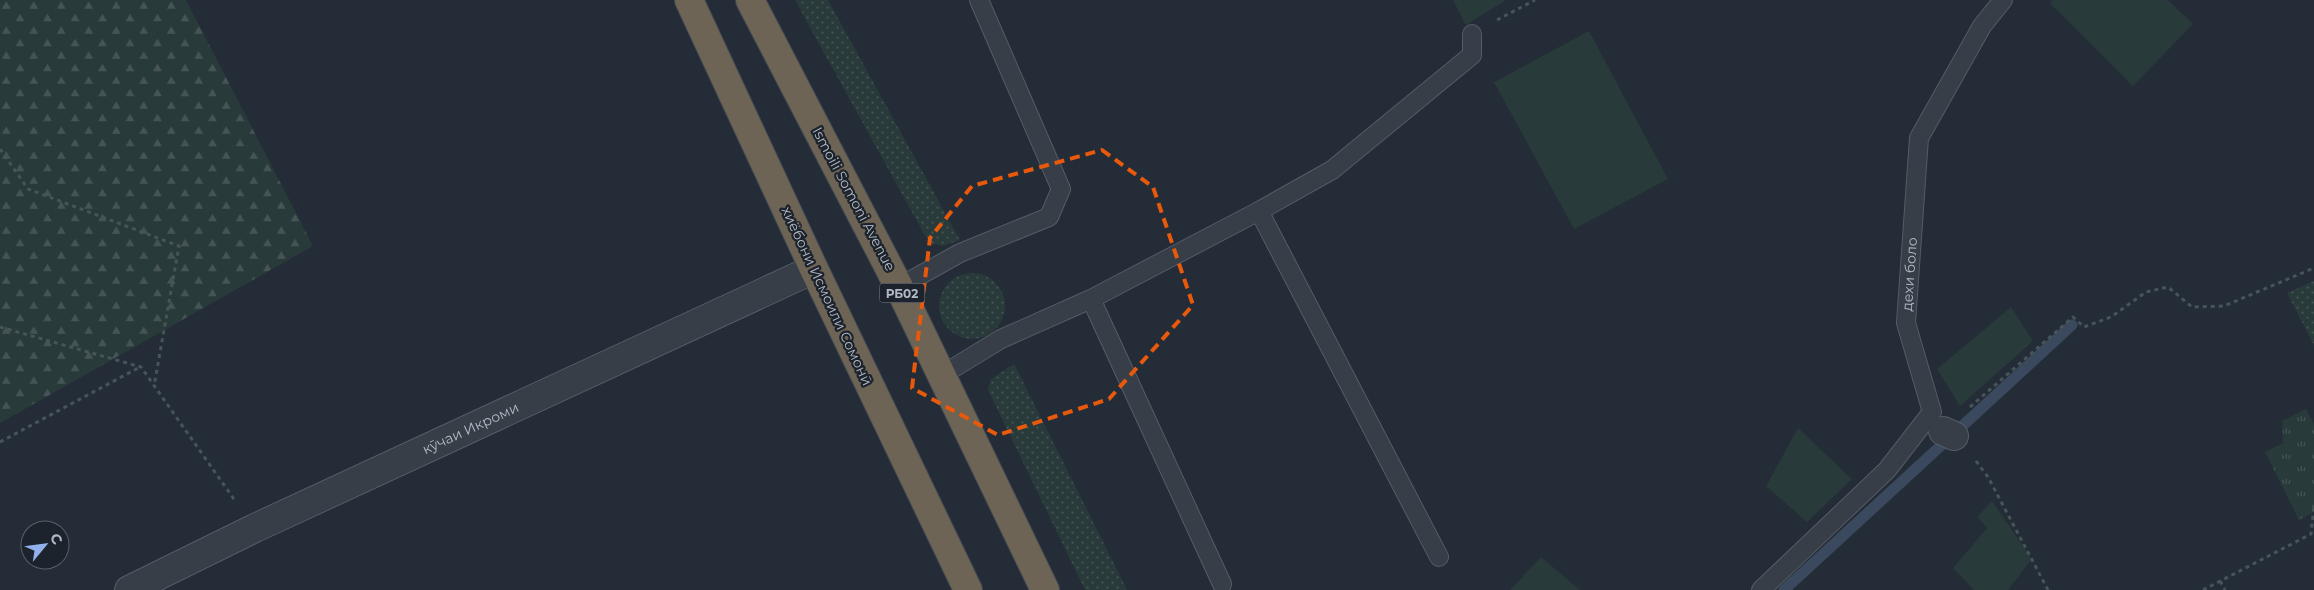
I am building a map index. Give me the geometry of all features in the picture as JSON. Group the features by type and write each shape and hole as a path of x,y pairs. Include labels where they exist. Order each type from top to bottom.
{"highway":[{"name":"хиёбони Исмоили Сомонӣ","path":"689,0 814,269 968,590"},
{"name":"Ismoili Somoni Avenue","path":"750,0 900,286 1045,590"}],"street":[{"name":"кӯчаи Икроми","path":"128,590 255,528 814,269"}],"lane":[{"path":"900,286 960,253 1049,217 1061,189 978,0"},
{"name":"дехи боло","path":"1761,590 1887,470 1932,412 1906,323 1919,138 1982,26 2003,0"},
{"path":"942,374 1001,339 1091,299 1259,211 1332,170 1472,56 1472,34"},
{"path":"1259,211 1439,557"},
{"path":"1091,299 1222,584"}],"path":[{"path":"1472,34 1534,0"},
{"path":"0,149 28,189 179,246 154,386"},
{"path":"2048,590 1988,477 1965,447 1948,434 2073,317 2084,327 2110,317 2146,292 2168,286 2192,307 2224,306 2314,268"},
{"path":"0,327 141,367 255,528"},
{"path":"0,442 141,367"},
{"path":"2203,590 2310,534 2314,506"},
{"path":"2220,582 2225,590"}],"highlighted area":[{"path":"1102,150 1153,187 1193,305 1109,399 998,435 912,388 930,238 972,186"}],"green space":[{"path":"0,0 186,0 313,246 0,423"},
{"path":"795,0 828,0 960,240 943,246 932,244 923,232"},
{"path":"1453,0 1506,0 1466,25"},
{"path":"2053,0 2168,0 2193,24 2133,86 2050,3"},
{"path":"1589,31 1668,179 1574,229 1494,82"},
{"path":"972,273 984,276 995,283 1002,294 1005,306 1002,318 995,329 984,336 972,339 960,336 949,329 942,318 939,306 942,294 949,283 960,276"},
{"path":"2314,281 2314,345 2287,293"},
{"path":"2011,307 2033,341 1960,406 1937,369"},
{"path":"1014,364 1127,590 1085,590 988,390 991,379"},
{"path":"2306,409 2314,425 2314,512 2299,520 2265,452 2283,443 2282,421"},
{"path":"1798,428 1852,479 1807,522 1766,486"},
{"path":"1992,501 2032,559 2008,590 1974,590 1953,568 1987,528 1977,517"},
{"path":"1541,557 1580,590 1510,590"}],"waterway":[{"path":"1784,590 2072,325"}]}
